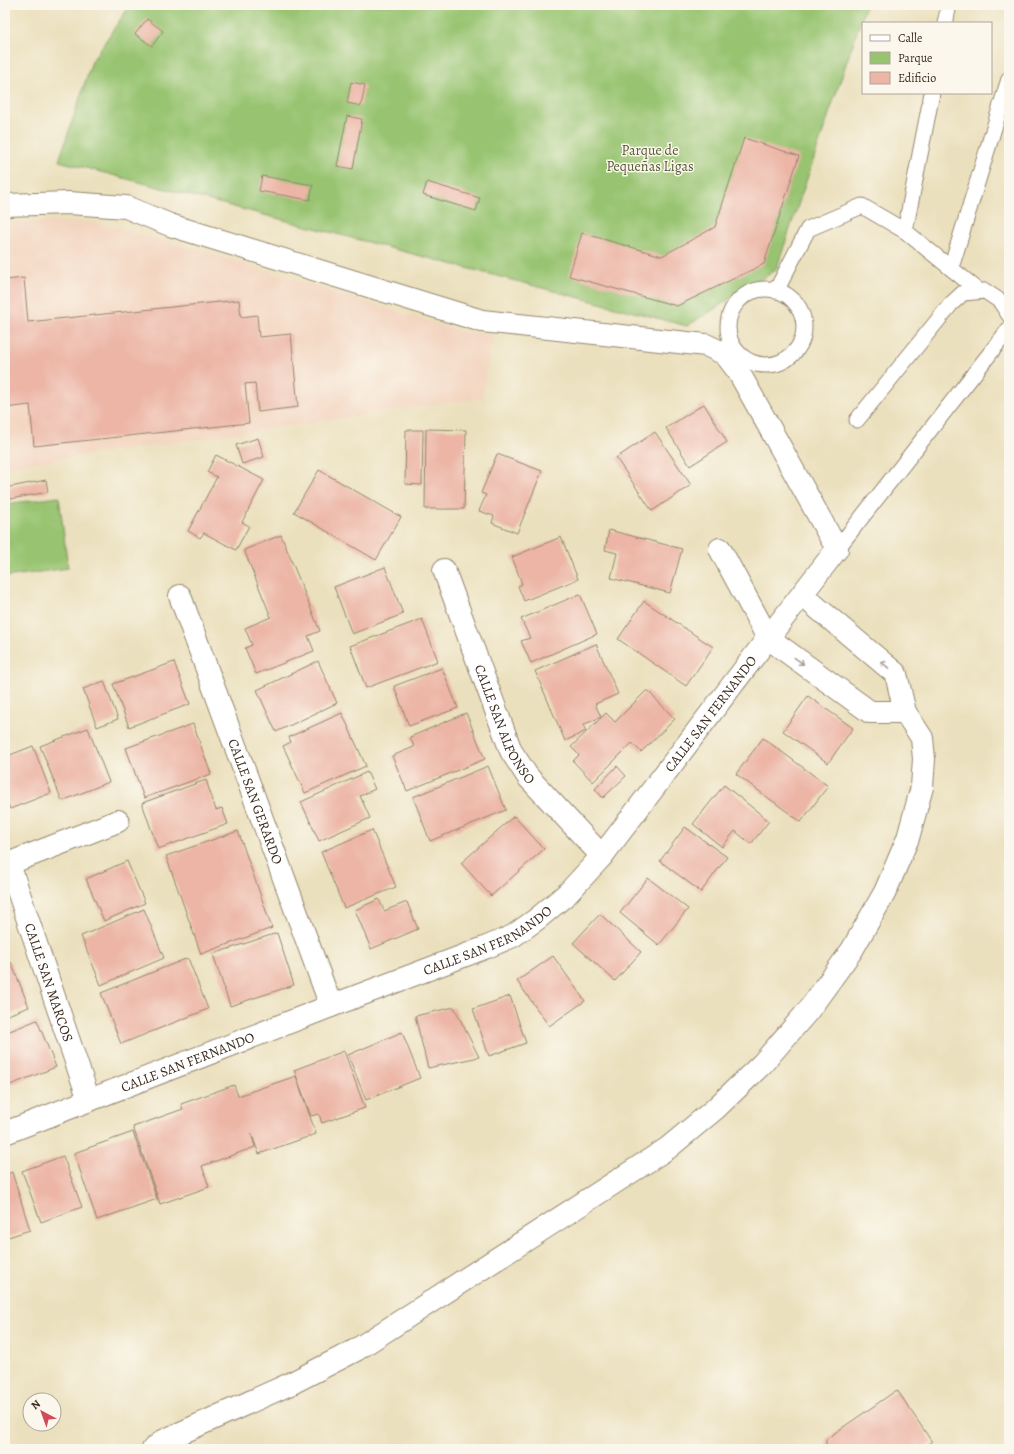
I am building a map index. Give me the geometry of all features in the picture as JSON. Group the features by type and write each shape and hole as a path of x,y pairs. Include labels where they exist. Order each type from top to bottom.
{"street":[{"path":"5,204 69,203 126,207 170,225 482,321 728,349 738,371 837,550"},
{"path":"720,549 768,638 870,712 905,712"},
{"name":"CALLE SAN FERNANDO","path":"5,1133 331,1006 487,948 513,936 537,919 568,893 602,856 837,550"},
{"name":"CALLE SAN ALFONSO","path":"444,570 511,751 528,777 602,856"},
{"path":"153,1449 163,1441 290,1384 356,1350 668,1148 715,1109 762,1064 808,1011 852,950 885,892 908,838 922,787 924,759 922,738 905,712 896,674 802,595"},
{"name":"CALLE SAN GERARDO","path":"180,596 331,1006"},
{"name":"CALLE SAN MARCOS","path":"89,1100 7,865 118,821"}],"lane":[{"path":"945,22 949,5"},
{"path":"951,268 1009,80"},
{"path":"905,231 932,94"},
{"path":"776,291 808,229 862,206 905,231 979,291"},
{"path":"857,420 951,304 963,293 985,290 1000,301 1009,315"},
{"path":"755,291 776,291 786,295 794,302 804,321 804,332 801,342 795,352 787,358 777,363 767,365 756,364 728,349 729,323 732,312 737,303 745,296 755,291"},
{"path":"837,550 1009,329"}],"shaded area":[{"path":"5,222 93,222 200,250 456,330 493,335 482,398 5,467"}],"green space":[{"name":"Parque de Pequeñas Ligas","path":"130,5 866,5 776,270 687,326 59,161 92,61"},
{"path":"59,497 68,568 5,577 5,504"}],"building":[{"path":"147,19 163,31 152,46 135,34"},
{"path":"351,82 365,85 361,106 347,103"},
{"path":"347,116 362,119 353,169 337,166"},
{"path":"744,138 799,156 764,264 677,306 569,276 582,233 662,256 715,227"},
{"path":"262,176 313,185 310,200 259,191"},
{"path":"427,182 480,198 476,211 423,195"},
{"path":"24,278 28,322 239,300 241,317 257,315 259,337 291,334 298,407 258,412 255,383 245,384 249,423 34,446 30,405 5,408 5,280"},
{"path":"704,404 727,442 690,466 666,428"},
{"path":"426,429 466,430 464,509 425,509"},
{"path":"406,430 423,430 422,485 405,484"},
{"path":"655,432 691,485 652,511 616,458"},
{"path":"258,438 264,457 242,464 236,445"},
{"path":"497,454 542,471 517,533 492,523 494,516 479,511 486,495 481,493"},
{"path":"216,455 264,480 242,522 249,526 236,550 204,533 200,538 188,531 217,477 207,472"},
{"path":"319,470 401,517 376,560 294,512"},
{"path":"46,480 48,492 5,500 5,488"},
{"path":"609,530 682,549 670,593 611,578 617,553 605,550"},
{"path":"281,535 320,631 308,636 314,651 256,674 245,648 252,645 245,628 271,617 244,550"},
{"path":"561,537 578,579 524,601 518,586 522,584 512,557"},
{"path":"385,567 403,614 352,634 334,587"},
{"path":"580,594 597,634 531,663 521,641 530,638 521,619"},
{"path":"644,601 713,647 686,686 618,639"},
{"path":"422,619 438,661 366,688 350,646"},
{"path":"596,644 618,694 595,704 601,717 583,725 586,731 565,741 535,671"},
{"path":"318,661 337,703 276,732 257,690"},
{"path":"174,662 190,704 129,727 113,684"},
{"path":"442,668 458,708 409,726 394,686"},
{"path":"104,681 118,719 97,727 83,689"},
{"path":"647,690 675,719 641,752 632,743 593,782 573,761 579,755 571,747 606,713 615,722"},
{"path":"808,696 853,728 828,763 783,731"},
{"path":"342,713 366,766 305,793 283,746 291,742 289,737"},
{"path":"466,713 485,759 407,791 392,756 414,747 410,737"},
{"path":"193,724 211,774 144,798 126,748"},
{"path":"88,728 109,782 62,801 40,746"},
{"path":"763,738 828,786 801,822 736,774"},
{"path":"33,746 51,793 10,809 5,795 5,757"},
{"path":"488,766 506,810 430,841 413,797"},
{"path":"617,766 626,776 603,798 595,789"},
{"path":"367,772 375,789 360,796 370,818 319,841 301,802"},
{"path":"206,780 216,810 222,808 228,824 158,849 142,803"},
{"path":"724,785 769,821 751,844 735,831 722,847 693,824"},
{"path":"514,816 544,849 491,896 461,863"},
{"path":"685,827 727,857 701,892 660,861"},
{"path":"372,830 396,887 344,908 321,852"},
{"path":"238,831 272,928 201,954 166,856"},
{"path":"127,861 145,903 104,921 86,879"},
{"path":"648,878 688,909 659,945 620,913"},
{"path":"379,899 384,911 407,902 418,929 371,949 355,910"},
{"path":"144,909 164,958 101,985 81,936"},
{"path":"600,914 641,952 615,981 573,943"},
{"path":"277,933 294,985 230,1006 213,954"},
{"path":"553,956 585,1001 549,1026 517,981"},
{"path":"188,958 208,1009 121,1044 101,993"},
{"path":"11,962 29,1007 5,1016 5,964"},
{"path":"510,996 526,1043 489,1056 473,1009"},
{"path":"454,1007 479,1057 428,1068 415,1016"},
{"path":"37,1020 56,1067 5,1087 5,1033"},
{"path":"402,1032 420,1078 366,1100 348,1055"},
{"path":"344,1051 365,1108 322,1123 319,1114 311,1116 294,1070"},
{"path":"296,1076 316,1134 259,1154 251,1133 255,1147 202,1166 209,1187 160,1204 133,1127 183,1109 181,1104 234,1085 238,1096"},
{"path":"133,1132 157,1199 97,1220 74,1153"},
{"path":"63,1156 82,1207 41,1222 22,1171"},
{"path":"12,1172 30,1230 5,1238 5,1175"},
{"path":"897,1390 932,1442 922,1449 826,1449 826,1439"}]}
